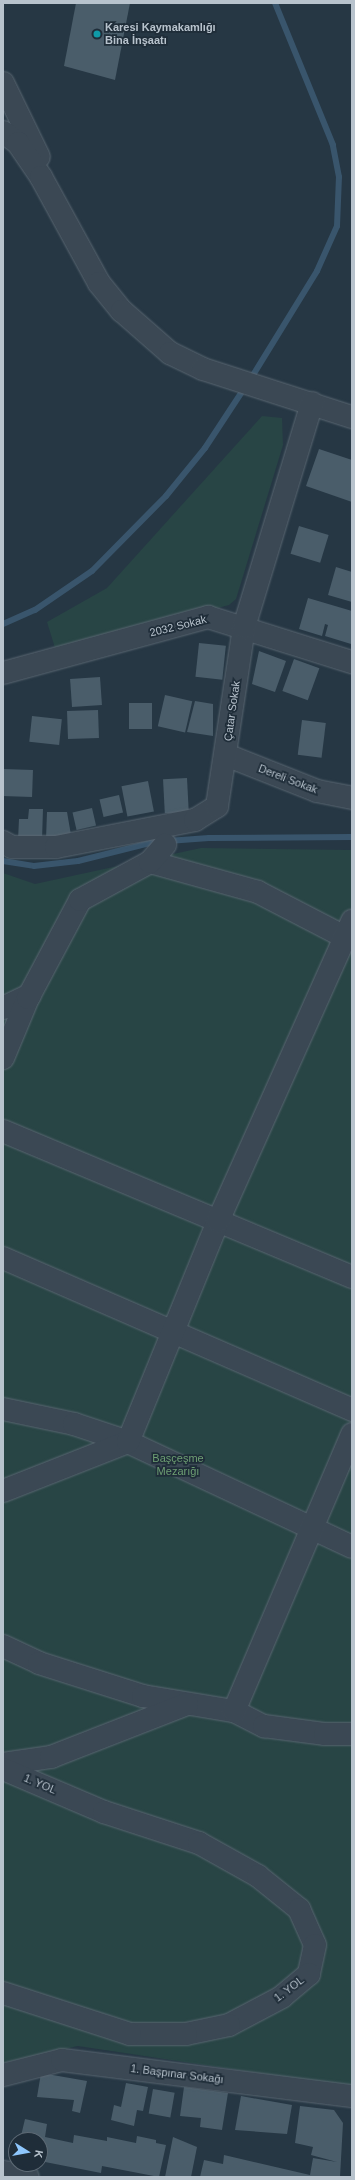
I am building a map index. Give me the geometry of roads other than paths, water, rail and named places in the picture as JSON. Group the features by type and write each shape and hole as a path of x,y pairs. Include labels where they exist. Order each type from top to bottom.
{"street":[{"path":"3,83 66,212 72,233"},
{"path":"3,132 18,143 72,233 99,283 122,311 170,353 203,369 352,417"},
{"name":"Çatar Sokak","path":"3,842 12,846 56,847 195,820 217,806 226,755 244,627 312,403"},
{"name":"2032 Sokak","path":"3,673 208,617 352,662"},
{"name":"Dereli Sokak","path":"226,755 317,791 352,798"},
{"path":"3,1058 30,995 80,900 150,862 165,845"},
{"path":"3,1491 128,1442 171,1333 218,1221 348,929 258,892 150,862"},
{"path":"3,1008 30,995"},
{"path":"3,1130 352,1277"},
{"path":"3,1258 171,1333 352,1410"},
{"path":"3,1409 74,1424 128,1442 352,1547"},
{"path":"234,1711 352,1434"},
{"path":"3,1646 39,1664 143,1696 234,1711 264,1726 325,1734 352,1734"},
{"path":"3,1764 51,1757 188,1703"},
{"name":"1. YOL","path":"3,1769 104,1812 199,1843 258,1876 299,1909 315,1945 309,1974 282,1997 229,2025 186,2034 130,2034 3,1993"},
{"name":"1. Başpınar Sokağı","path":"3,2075 62,2060 352,2096"},
{"path":"3,2172 28,2177"}],"waterway":[{"path":"250,380 317,271 337,226 339,177 333,145 275,3"},
{"path":"3,624 35,610 92,571 166,496 205,448 245,387"},
{"path":"3,861 34,866 78,861 154,842 209,838 352,837"}],"place":[{"name":"Karesi Kaymakamlığı Bina İnşaatı","path":"97,34"}],"park label":[{"name":"Başçeşme Mezarığı","path":"178,1465"}]}
